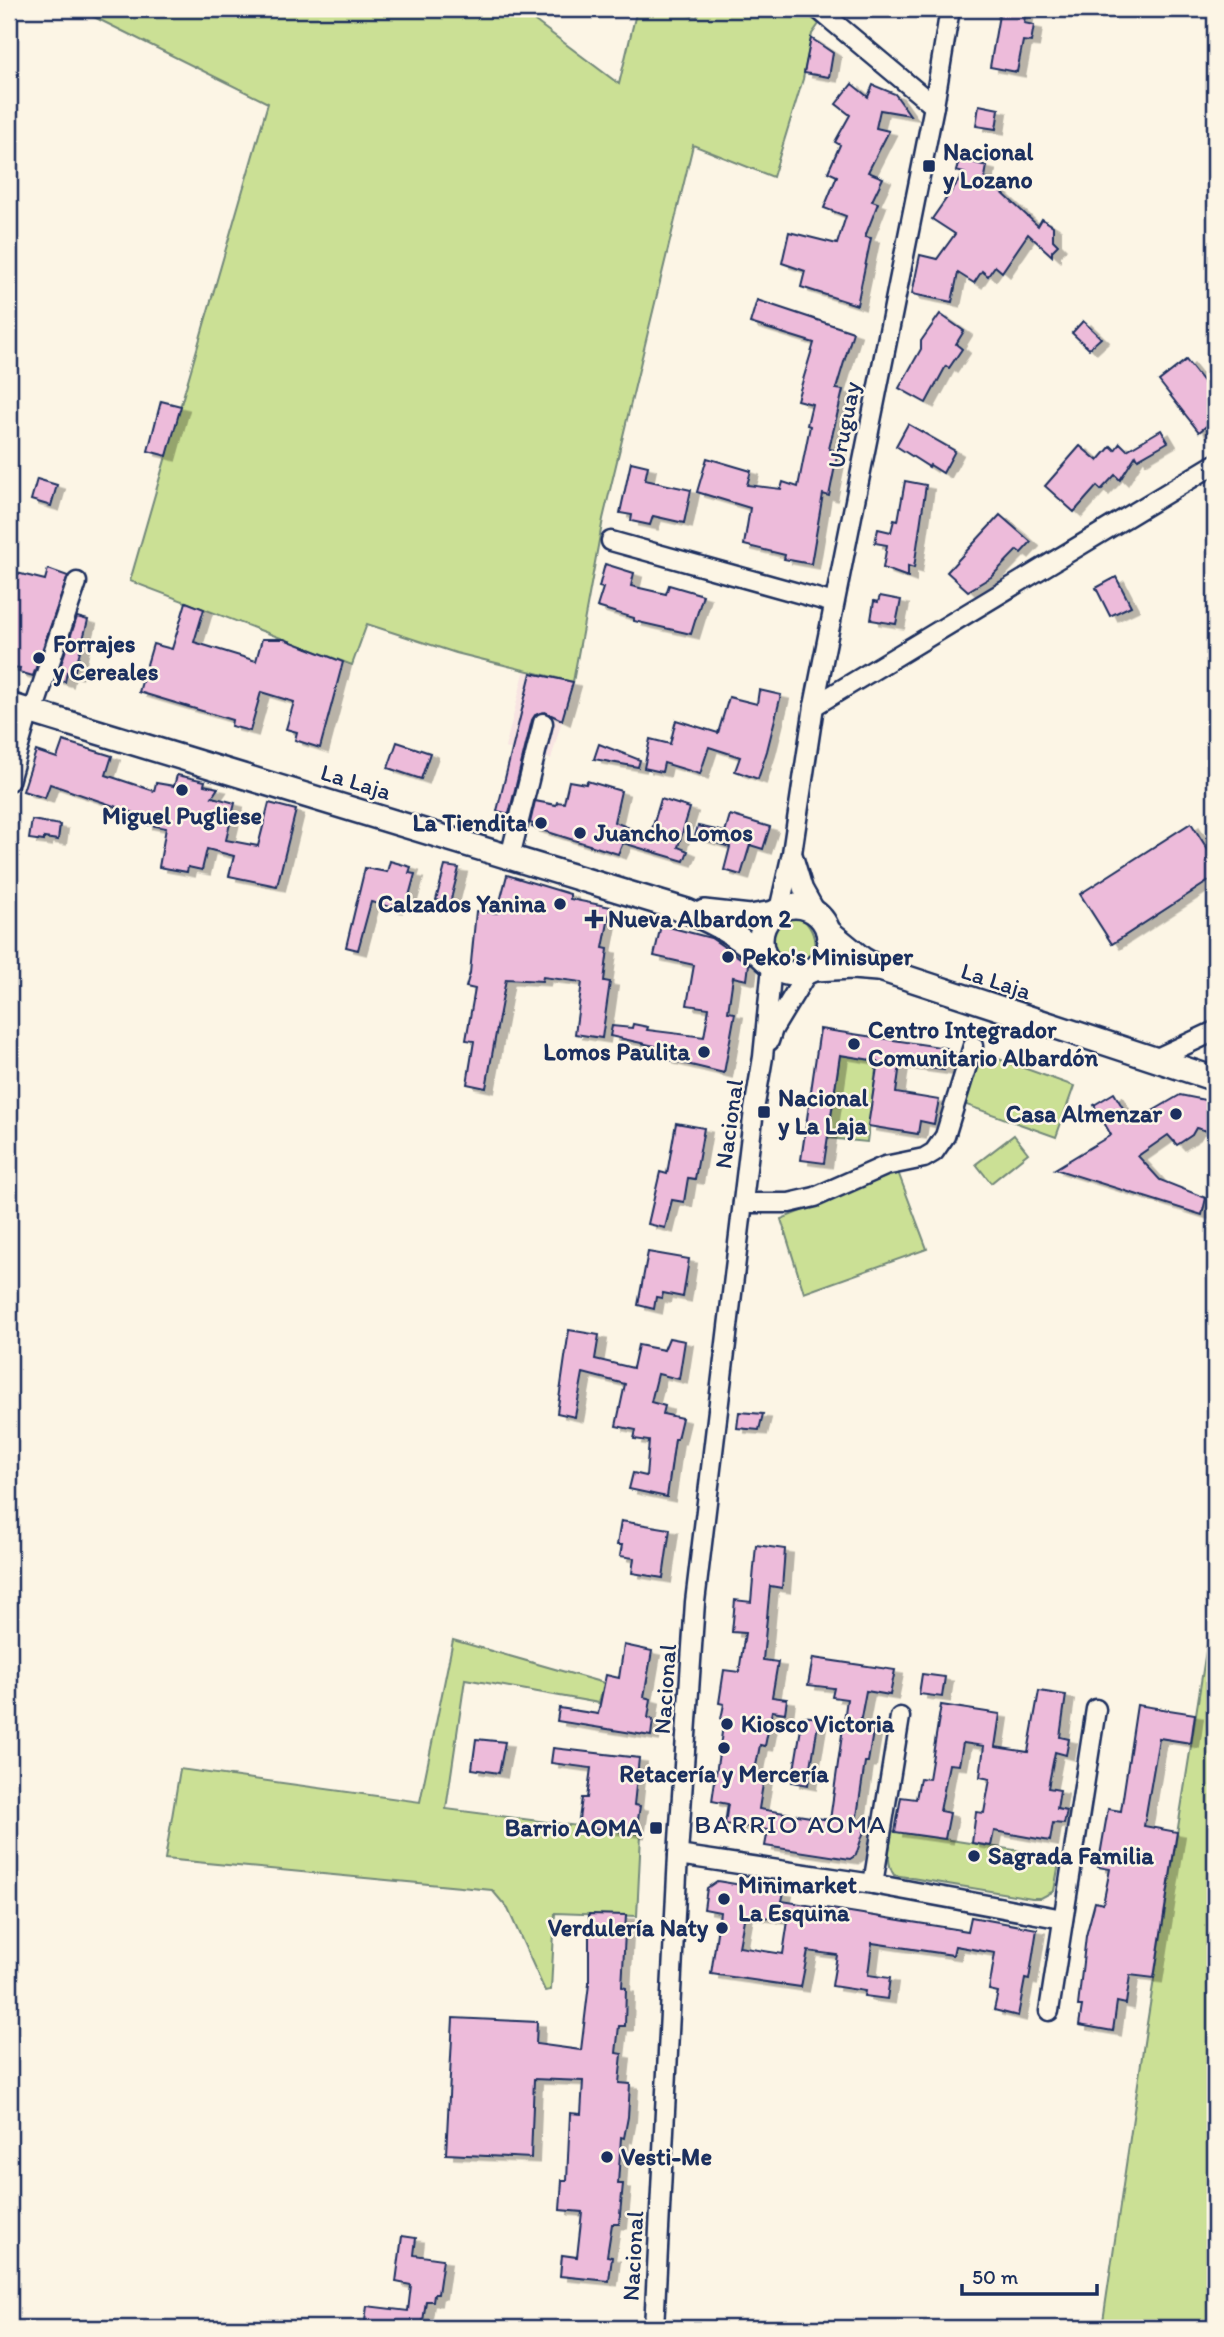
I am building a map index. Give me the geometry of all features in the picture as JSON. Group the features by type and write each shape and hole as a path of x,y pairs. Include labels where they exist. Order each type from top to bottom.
{"main road":[{"name":"La Laja","path":"24,709 687,911 747,942 769,964"},
{"path":"792,906 805,907 822,922 829,945 824,958 811,971 789,974 769,964 760,945 763,927 776,912 792,906"},
{"name":"La Laja","path":"687,911 750,917 776,912"},
{"name":"La Laja","path":"822,922 862,959 880,969 1215,1079"},
{"name":"La Laja","path":"811,971 852,967 880,969"}],"street":[{"path":"818,9 934,106"},
{"name":"Uruguay","path":"776,912 792,853 814,706 934,106 950,9"},
{"path":"814,706 1215,464"},
{"path":"611,541 834,603"},
{"path":"9,781 24,709 77,582"},
{"path":"510,856 543,723"},
{"name":"Uruguay","path":"792,853 803,889 822,922"},
{"name":"Nacional","path":"653,2328 678,1855 695,1602 763,1057 769,964"},
{"name":"Nacional","path":"763,1057 773,1029 811,971"},
{"path":"1155,1059 1215,1031"},
{"path":"743,1203 789,1203 816,1197 885,1166 924,1158 934,1152 945,1136 973,1046"},
{"path":"1049,2011 1096,1709"},
{"path":"873,1884 900,1717"},
{"path":"678,1855 873,1884 1063,1919"}],"shaded area":[{"path":"525,669 573,682 551,759 505,748"}],"green space":[{"path":"78,9 519,9 619,84 637,9 669,9 697,17 699,9 802,9 819,24 812,34 803,79 773,177 693,145 603,519 573,682 456,653 367,624 352,665 130,581 268,103"},
{"path":"782,913 798,917 809,927 814,941 812,958 794,961 781,956 776,950 769,926"},
{"path":"976,1051 1074,1086 1056,1137 958,1102"},
{"path":"840,1055 877,1061 867,1142 828,1138"},
{"path":"1014,1135 1028,1153 991,1183 976,1164"},
{"path":"898,1172 927,1249 804,1293 781,1219"},
{"path":"1215,1594 1215,2328 1102,2328 1145,2036"},
{"path":"453,1640 604,1683 599,1703 465,1679 446,1809 641,1834 637,1916 555,1913 551,1990 545,1991 508,1909 492,1890 165,1859 180,1769 420,1802"},
{"path":"892,1831 1060,1857 1054,1891 1041,1898 1032,1898 894,1875 889,1859"}],"building":[{"path":"1000,9 1026,9 1024,23 1034,25 1031,42 1023,41 1017,72 990,67"},
{"path":"811,38 833,53 829,77 804,73"},
{"path":"852,84 868,97 873,85 895,94 910,115 880,110 876,128 889,131 868,172 883,178 872,201 878,203 865,237 871,238 857,305 801,287 805,271 782,263 789,232 837,244 846,216 824,208 837,176 828,172 840,145 835,142 850,115 836,104"},
{"path":"979,105 999,109 996,129 976,126"},
{"path":"962,150 977,154 975,163 987,166 985,177 1038,226 1042,219 1053,226 1053,240 1058,245 1052,251 1052,256 1028,234 1002,272 995,266 988,276 982,271 974,283 958,273 952,302 912,294 920,255 937,259 955,234 932,219 964,173 956,171"},
{"path":"757,300 853,332 836,389 843,390 829,449 838,451 829,496 823,494 811,564 784,559 785,555 744,545 750,508 697,492 707,458 751,471 747,485 781,489 783,482 798,487 812,404 797,400 814,343 750,323"},
{"path":"940,314 964,331 956,344 962,349 949,368 946,366 926,403 899,388 921,349 921,341"},
{"path":"1083,321 1101,338 1089,349 1072,333"},
{"path":"1186,360 1215,397 1215,419 1199,432 1159,381"},
{"path":"161,401 181,406 167,456 148,451"},
{"path":"908,424 955,451 943,473 896,446"},
{"path":"1161,430 1168,442 1138,459 1136,455 1120,480 1115,475 1101,490 1097,486 1074,512 1045,486 1080,446 1098,461 1111,446 1115,450 1120,443 1127,450"},
{"path":"631,462 648,466 645,480 691,490 684,523 653,516 650,525 631,521 632,515 620,513"},
{"path":"37,479 57,485 51,506 31,500"},
{"path":"905,481 926,485 914,568 908,566 908,577 883,568 887,545 875,543 878,529 891,532 894,520 898,521"},
{"path":"1000,515 1031,542 1021,553 1017,550 991,577 968,591 947,572"},
{"path":"605,564 634,573 631,586 666,594 669,585 703,595 691,634 634,621 634,618 597,607 603,588 599,587"},
{"path":"48,569 68,576 33,676 19,672 20,668 9,667 9,571 45,580"},
{"path":"1116,577 1131,606 1110,616 1096,588"},
{"path":"880,596 901,600 896,624 871,620 874,601 878,602"},
{"path":"186,602 204,609 194,642 256,661 262,639 284,639 343,662 320,748 295,740 297,732 286,729 294,702 261,692 250,731 231,726 232,720 139,692 153,644 172,649"},
{"path":"77,617 88,620 74,674 67,672 65,682 56,679"},
{"path":"531,673 573,682 562,720 545,712 535,715 532,720 509,814 497,811"},
{"path":"759,690 781,695 758,779 735,771 740,757 709,747 700,774 664,763 662,772 644,768 650,739 670,744 676,720 718,733 729,697 757,704"},
{"path":"63,741 112,756 106,775 154,791 156,783 174,786 177,775 205,781 204,785 218,788 212,797 235,803 226,840 258,846 269,803 296,810 277,886 229,876 234,856 207,849 202,870 188,867 187,872 159,867 166,828 145,824 146,817 50,784 45,798 23,791 36,751 57,758"},
{"path":"397,742 430,753 421,779 388,768"},
{"path":"599,744 640,760 638,767 594,759"},
{"path":"569,781 586,784 587,781 621,791 614,822 650,836 661,799 690,808 678,847 688,851 684,861 623,843 618,854 532,827 533,824 530,823 535,801 556,805 557,802 564,803"},
{"path":"730,815 770,827 763,849 750,845 741,875 724,870 730,847 695,836 698,826 725,832"},
{"path":"32,820 60,825 58,840 29,839"},
{"path":"1191,823 1215,861 1215,877 1112,944 1080,894"},
{"path":"390,861 411,867 409,873 415,874 406,907 394,904 394,908 371,902 358,950 346,947 365,868 387,872"},
{"path":"445,866 459,868 450,903 436,900"},
{"path":"507,875 570,894 570,899 611,907 603,948 608,949 604,981 610,982 602,1038 575,1034 582,982 543,977 542,981 506,979 486,1088 467,1084 474,1041 466,1040 475,989 466,987 470,973 476,911 497,913"},
{"path":"661,925 711,938 749,964 747,980 733,977 728,1012 735,1013 724,1073 666,1059 668,1049 610,1036 612,1026 632,1028 633,1024 648,1027 647,1030 704,1037 709,1008 687,1005 694,965 654,956"},
{"path":"820,1029 947,1048 944,1070 900,1064 896,1093 939,1100 934,1124 920,1121 918,1134 868,1126 878,1061 840,1055 824,1163 801,1160"},
{"path":"1114,1093 1132,1123 1180,1095 1215,1102 1215,1133 1196,1128 1192,1135 1177,1145 1168,1135 1138,1156 1160,1180 1206,1198 1202,1215 1055,1169 1111,1135 1094,1105"},
{"path":"676,1123 704,1128 695,1179 688,1178 684,1202 672,1200 665,1228 648,1224 660,1172 667,1174"},
{"path":"648,1252 689,1259 683,1297 663,1293 662,1298 656,1297 654,1309 638,1305"},
{"path":"569,1330 599,1335 595,1359 633,1368 638,1345 664,1350 669,1338 685,1341 679,1379 658,1374 651,1402 665,1406 663,1414 682,1418 675,1439 667,1497 629,1489 633,1473 646,1476 649,1441 634,1439 636,1430 616,1426 625,1384 583,1373 575,1417 557,1413"},
{"path":"739,1412 763,1414 759,1430 737,1428"},
{"path":"621,1521 670,1529 663,1578 632,1573 634,1558 620,1556 622,1545 617,1545"},
{"path":"756,1545 785,1549 782,1588 770,1586 763,1660 778,1662 772,1697 787,1699 785,1713 772,1711 765,1746 760,1745 754,1776 764,1778 759,1809 830,1820 847,1699 832,1697 834,1688 808,1685 813,1658 895,1670 890,1695 866,1691 860,1723 874,1726 868,1762 865,1762 856,1823 866,1825 856,1855 850,1859 765,1846 768,1830 725,1824 728,1804 712,1801 724,1719 721,1719 724,1704 719,1703 724,1670 739,1672 745,1633 732,1632 735,1600 751,1602"},
{"path":"624,1645 652,1651 644,1697 651,1699 648,1718 653,1719 651,1736 557,1721 559,1708 598,1714 606,1675 619,1678"},
{"path":"922,1674 945,1677 942,1697 919,1694"},
{"path":"1039,1691 1066,1695 1060,1737 1069,1739 1066,1755 1055,1752 1048,1788 1060,1790 1057,1809 1067,1811 1064,1824 1053,1823 1050,1841 994,1831 991,1846 972,1843 976,1812 984,1813 990,1779 980,1777 984,1746 963,1743 959,1765 949,1764 940,1811 950,1813 945,1839 895,1832 901,1797 916,1799 920,1778 929,1779 941,1705 1000,1714 995,1747 1028,1752"},
{"path":"1137,1705 1195,1714 1191,1743 1159,1738 1144,1826 1177,1832 1154,1978 1130,1975 1126,2004 1117,2002 1113,2031 1079,2025 1082,2006 1078,2006 1086,1936 1095,1902 1103,1904 1110,1869 1098,1867 1108,1809 1121,1811"},
{"path":"803,1716 819,1718 808,1785 792,1782"},
{"path":"476,1739 505,1742 499,1773 472,1769"},
{"path":"553,1748 639,1758 634,1805 640,1806 636,1833 578,1826 582,1798 587,1798 591,1768 551,1763"},
{"path":"717,1881 784,1892 782,1901 968,1931 971,1917 1037,1929 1029,1980 1025,1979 1018,2016 994,2010 998,1992 989,1990 995,1953 955,1946 953,1955 872,1943 868,1975 890,1978 887,1999 864,1996 865,1991 832,1986 837,1955 808,1951 801,1987 711,1974 720,1912 704,1909 707,1888","holes":["745,1914 788,1921 783,1954 739,1947"]},
{"path":"589,1914 626,1915 622,1987 626,1988 625,2026 619,2026 616,2053 622,2054 619,2083 630,2084 628,2117 624,2138 621,2137 618,2184 623,2184 619,2224 612,2224 607,2256 612,2257 609,2281 560,2276 562,2255 577,2257 582,2212 560,2210 562,2180 567,2180 570,2113 581,2114 583,2081 534,2079 531,2158 446,2154 453,2018 537,2022 536,2044 581,2050 589,1984"},
{"path":"402,2236 416,2238 414,2255 443,2259 438,2294 434,2294 433,2301 426,2301 422,2328 364,2328 367,2306 408,2311 411,2285 396,2282"}],"place":[{"name":"Nacional y Lozano","path":"929,166"},
{"name":"Forrajes y Cereales","path":"39,658"},
{"name":"Miguel Pugliese","path":"182,790"},
{"name":"La Tiendita","path":"541,823"},
{"name":"Juancho Lomos","path":"580,833"},
{"name":"Calzados Yanina","path":"560,904"},
{"name":"Nueva Albardon 2","path":"594,919"},
{"name":"Peko's Minisuper","path":"728,957"},
{"name":"Centro Integrador Comunitario Albardón","path":"854,1044"},
{"name":"Lomos Paulita","path":"704,1052"},
{"name":"Nacional y La Laja","path":"764,1112"},
{"name":"Casa Almenzar","path":"1176,1114"},
{"name":"Kiosco Victoria","path":"727,1724"},
{"name":"Retacería y Mercería","path":"724,1748"},
{"name":"Barrio AOMA","path":"656,1828"},
{"name":"Sagrada Familia","path":"974,1856"},
{"name":"Minimarket La Esquina","path":"724,1899"},
{"name":"Verdulería Naty","path":"722,1928"},
{"name":"Vesti-Me","path":"607,2157"}],"district":[{"name":"BARRIO AOMA","path":"791,1824"}]}
